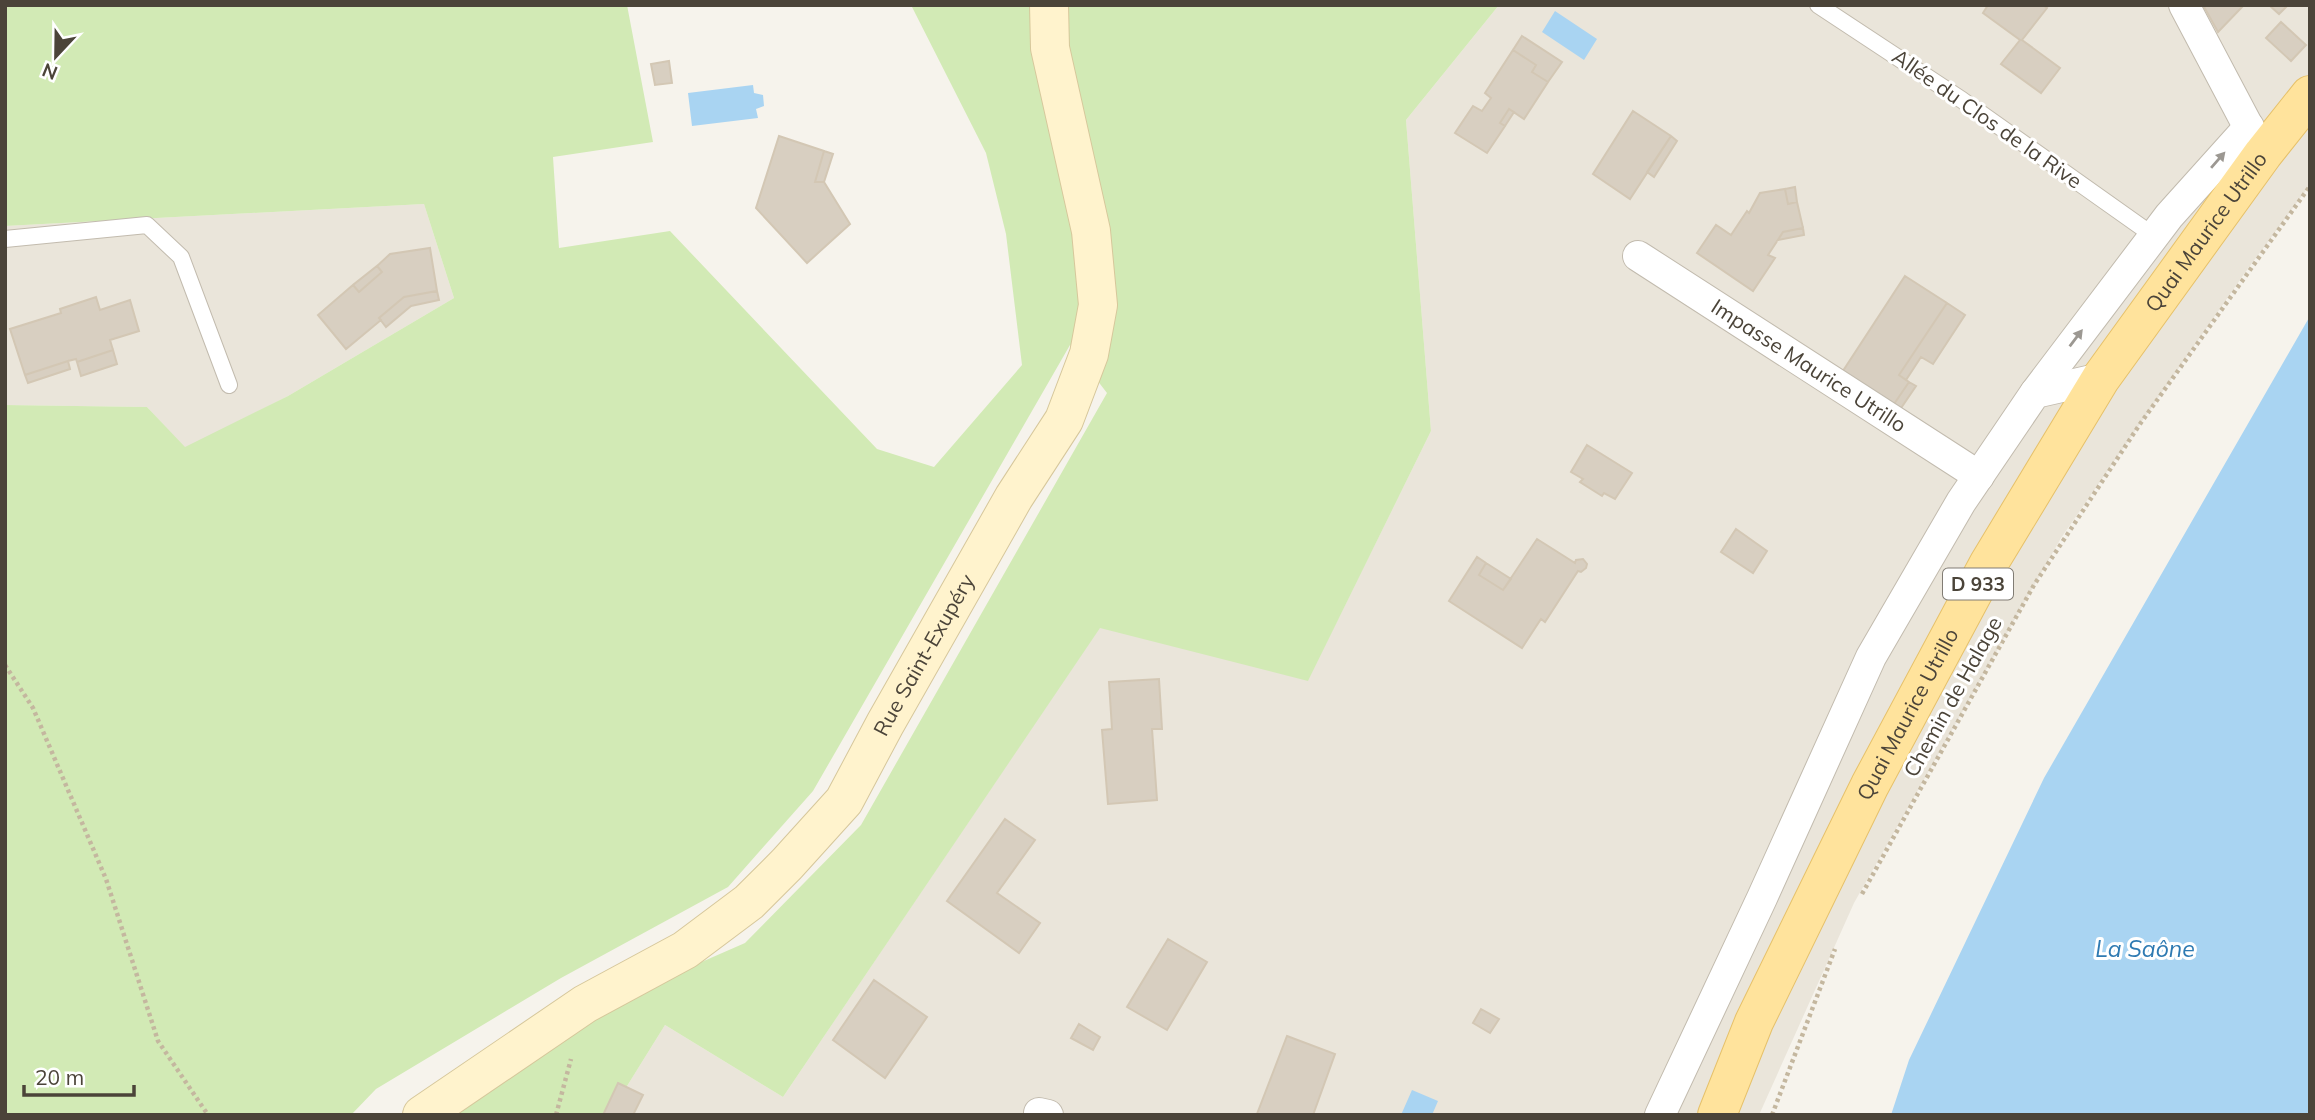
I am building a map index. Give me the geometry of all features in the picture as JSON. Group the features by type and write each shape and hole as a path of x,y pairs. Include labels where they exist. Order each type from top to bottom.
{"main road":[{"name":"Quai Maurice Utrillo","path":"1717,1115 1754,1022 1870,785 1989,563 2101,378 2256,141 2310,95"}],"street":[{"name":"Rue Saint-Exupéry","path":"422,1115 585,1004 685,950 749,902 787,864 844,800 884,724 1014,497 1063,420 1089,354 1098,304 1091,230 1050,48 1049,5"},
{"path":"1660,1115 1871,657 1961,502 2035,393 2185,197 2256,141 2184,5"},
{"name":"Impasse Maurice Utrillo","path":"1638,256 1979,476"},
{"path":"2035,393 2101,378"}],"lane":[{"name":"Allée du Clos de la Rive","path":"1818,5 1962,100 2154,236"},
{"path":"5,239 147,225 181,257 229,385"}],"path":[{"name":"Chemin de Halage","path":"1860,899 2034,585 2140,424 2310,186"},
{"path":"5,664 33,708 106,879 158,1041 208,1115"},
{"path":"1772,1115 1836,948"}],"shaded area":[{"path":"1499,5 2310,5 2310,185 2244,274 2061,538 1854,903 1759,1115 609,1115 665,1025 783,1097 1100,627 1308,680 1431,431 1406,120"},
{"path":"424,204 454,298 288,396 185,448 147,407 5,405 5,226"}],"green space":[{"path":"5,5 627,5 653,142 553,157 559,248 670,231 877,449 934,467 1022,365 1006,234 986,153 911,5 1499,5 1406,120 1431,431 1308,681 1100,628 783,1097 665,1025 609,1115 428,1115 571,1019 745,943 861,825 1107,393 1070,345 813,791 728,887 561,978 376,1089 351,1115 5,1115 5,405 147,407 185,447 288,396 454,298 424,204 5,226"}],"water":[{"path":"1555,11 1597,39 1584,60 1542,32"},
{"path":"753,85 754,93 763,95 764,106 756,109 758,118 692,126 688,93"},
{"name":"La Saône","path":"2310,316 2310,1115 1891,1115 1909,1060 2044,778"},
{"path":"1412,1090 1438,1101 1432,1115 1401,1115"}],"building":[{"path":"1988,5 2043,5 2047,8 2022,40 2060,68 2041,93 2001,64 2020,40 1983,13"},
{"path":"2203,5 2244,5 2218,32"},
{"path":"2269,5 2288,5 2279,14"},
{"path":"2281,22 2306,45 2291,61 2266,38"},
{"path":"1522,36 1562,62 1548,82 1532,72 1536,65 1513,50"},
{"path":"1513,50 1536,65 1532,72 1548,82 1524,119 1509,109 1500,123 1505,126 1487,153 1455,133 1473,106 1482,111 1491,98 1485,93"},
{"path":"669,61 672,83 655,85 651,64"},
{"path":"1509,109 1514,112 1505,126 1500,123"},
{"path":"1633,111 1671,136 1630,199 1593,174"},
{"path":"779,136 824,151 815,182 824,182 850,224 807,263 756,208"},
{"path":"1671,136 1677,141 1654,177 1647,172"},
{"path":"824,151 833,154 824,182 815,182"},
{"path":"1795,187 1797,202 1788,204 1785,189"},
{"path":"1785,189 1788,204 1797,202 1803,228 1783,232 1768,255 1775,258 1753,291 1697,253 1716,225 1731,235 1747,211 1749,213 1760,193"},
{"path":"1803,228 1804,235 1778,240 1783,232"},
{"path":"430,248 437,291 404,297 346,349 318,315 353,285 359,292 382,272 377,266 390,254"},
{"path":"377,266 382,272 359,292 353,285"},
{"path":"1905,276 1947,303 1899,375 1909,382 1890,410 1839,377"},
{"path":"437,291 439,300 411,306 386,327 379,318 404,297"},
{"path":"96,297 100,310 130,300 139,331 110,340 113,350 25,375 10,329 61,313 60,309"},
{"path":"1947,303 1965,315 1933,364 1921,357 1906,380 1899,375"},
{"path":"113,350 117,364 81,376 77,362"},
{"path":"68,361 70,369 28,383 25,375"},
{"path":"1909,382 1916,386 1897,414 1890,410"},
{"path":"1587,445 1632,473 1615,499 1604,493 1602,496 1580,482 1583,479 1571,472"},
{"path":"1736,529 1767,551 1753,573 1721,552"},
{"path":"1537,539 1575,563 1576,560 1583,559 1587,564 1581,572 1578,571 1545,622 1541,619 1522,648 1449,601 1477,557 1486,563 1479,575 1503,590"},
{"path":"1486,563 1511,579 1503,590 1479,575"},
{"path":"1159,679 1162,729 1152,729 1157,800 1108,804 1102,730 1112,729 1109,682"},
{"path":"1005,819 1035,840 997,893 1040,923 1019,953 947,901"},
{"path":"1168,939 1207,962 1167,1030 1127,1007"},
{"path":"874,980 927,1017 885,1078 833,1040"},
{"path":"1481,1009 1499,1019 1490,1033 1473,1023"},
{"path":"1079,1024 1100,1037 1093,1050 1071,1038"},
{"path":"1287,1036 1335,1054 1313,1115 1259,1115 1257,1114"},
{"path":"618,1083 643,1095 633,1115 603,1115"}]}
